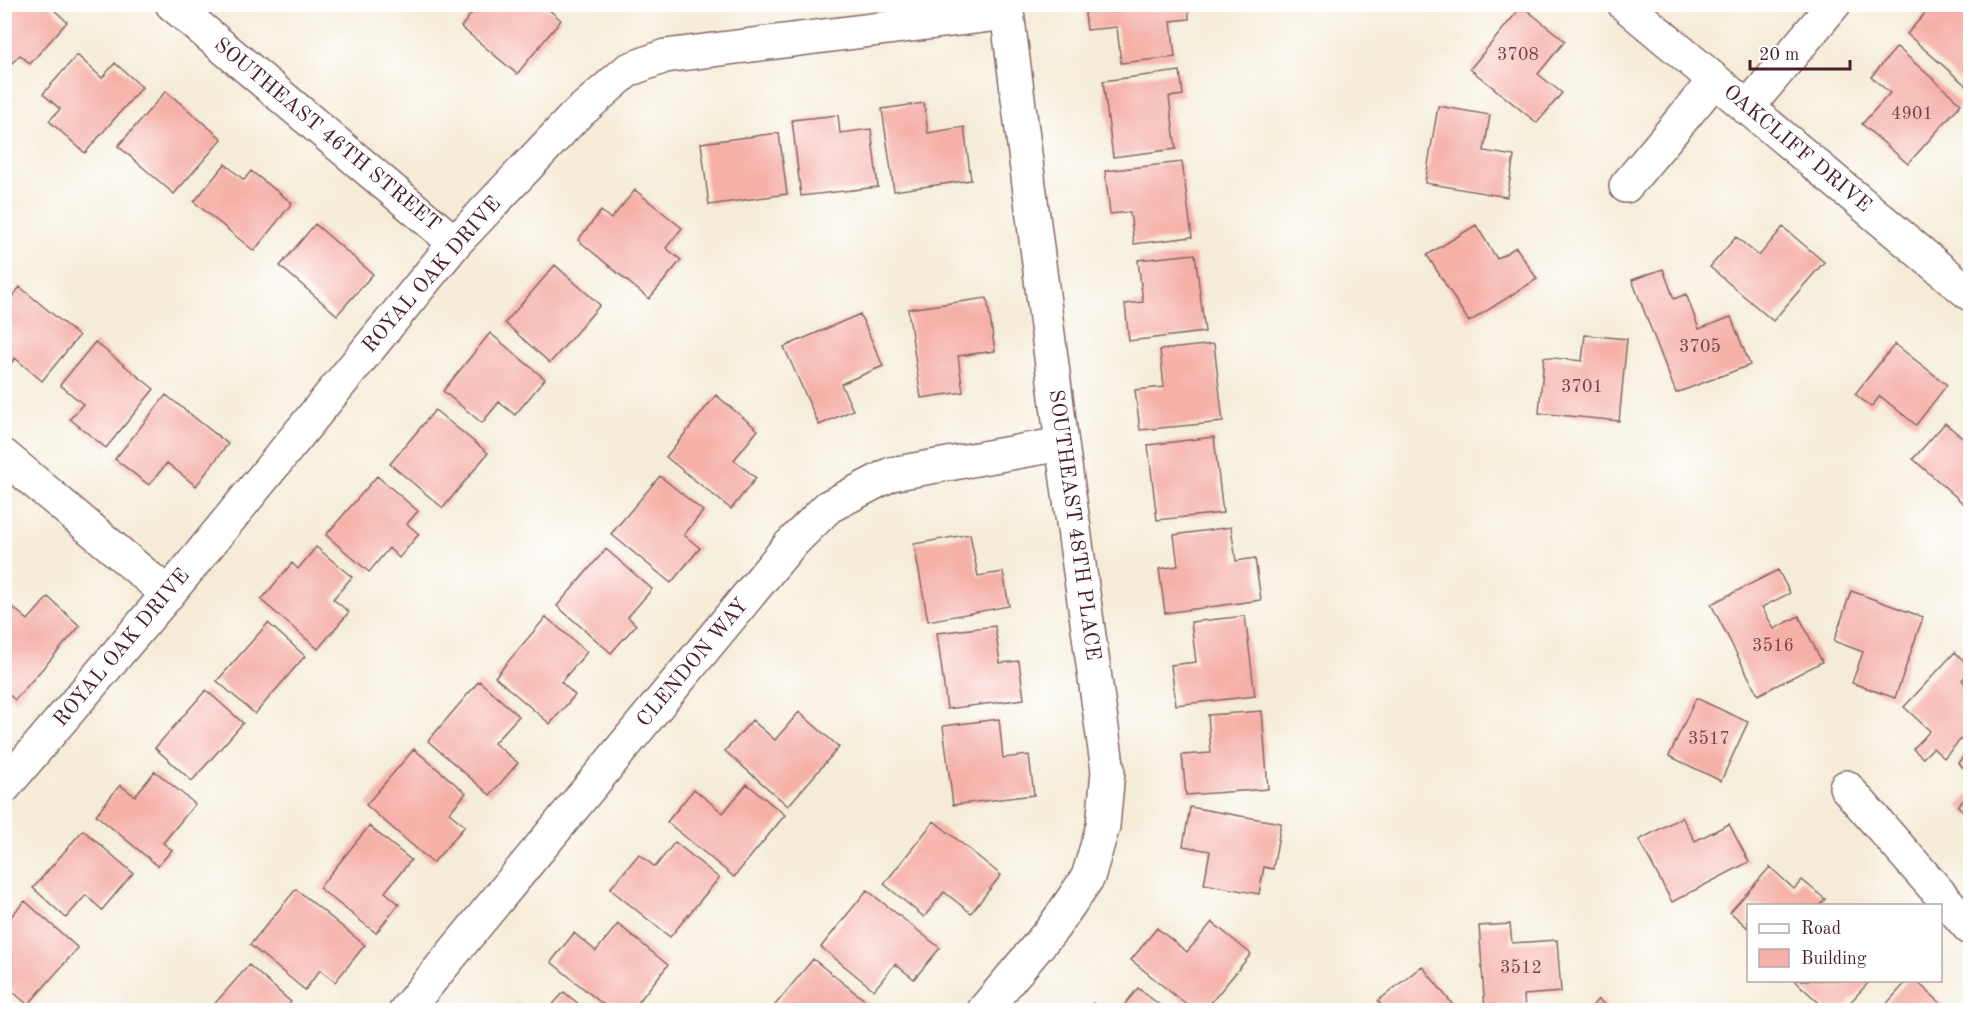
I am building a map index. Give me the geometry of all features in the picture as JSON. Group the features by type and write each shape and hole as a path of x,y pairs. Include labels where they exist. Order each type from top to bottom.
{"street":[{"name":"SOUTHEAST 46TH STREET","path":"172,4 455,243"},
{"name":"OAKCLIFF DRIVE","path":"1624,4 1971,294"},
{"path":"1747,108 1834,4"},
{"name":"ROYAL OAK DRIVE","path":"4,788 168,594 455,243 574,117 628,70 665,56 1007,9"},
{"name":"SOUTHEAST 48TH PLACE","path":"984,1011 1053,928 1088,878 1103,826 1108,771 1062,444 1007,9"},
{"path":"1626,186 1714,81"},
{"name":"CLENDON WAY","path":"406,1011 789,546 828,507 891,474 1062,444"},
{"path":"4,456 168,594"},
{"path":"1846,786 1971,928"}],"building":[{"path":"4,4 48,4 67,22 30,64 20,55 4,71"},
{"path":"479,4 542,4 561,20 517,74 461,27"},
{"path":"1084,4 1188,4 1189,19 1171,21 1175,57 1121,63 1117,27 1087,30"},
{"path":"1933,4 1945,4 1952,10 1957,4 1970,4 1970,89 1907,34"},
{"path":"1522,6 1565,41 1538,74 1562,93 1537,123 1470,69"},
{"path":"1897,47 1961,104 1908,164 1862,124 1890,93 1871,77"},
{"path":"77,55 102,78 115,63 142,87 85,153 49,121 60,109 43,94"},
{"path":"1180,71 1183,95 1169,97 1176,149 1113,157 1103,81"},
{"path":"166,91 222,139 174,194 118,146"},
{"path":"924,103 928,133 964,127 971,180 894,191 882,109"},
{"path":"1438,106 1490,115 1484,151 1514,156 1507,197 1425,183"},
{"path":"838,115 840,133 871,129 878,187 801,196 792,120"},
{"path":"779,133 787,194 709,205 701,143"},
{"path":"1182,162 1192,237 1134,244 1130,212 1110,214 1105,171"},
{"path":"225,164 244,180 251,171 292,203 254,251 194,202"},
{"path":"635,190 682,228 666,248 681,260 649,299 578,240 601,211 611,219"},
{"path":"315,224 373,274 337,315 280,266"},
{"path":"1476,225 1497,259 1516,247 1537,279 1469,322 1427,255"},
{"path":"1783,227 1824,262 1773,321 1710,267 1736,237 1759,256"},
{"path":"1195,254 1205,332 1129,341 1125,304 1143,302 1138,260"},
{"path":"555,265 600,305 550,363 505,323"},
{"path":"4,268 12,274 4,284"},
{"path":"1663,269 1674,299 1686,294 1699,329 1731,317 1750,365 1676,393 1632,280"},
{"path":"20,287 79,336 42,381 15,358 8,367 4,364 4,306"},
{"path":"987,298 995,351 958,356 963,392 921,398 908,309"},
{"path":"860,314 883,366 841,384 853,410 819,425 784,347"},
{"path":"490,333 545,379 515,415 499,402 482,423 443,391"},
{"path":"1585,335 1627,339 1619,421 1539,413 1544,357 1582,361"},
{"path":"95,342 154,389 106,448 70,419 83,404 60,385"},
{"path":"1214,344 1223,422 1140,430 1135,390 1164,387 1160,350"},
{"path":"1895,344 1947,385 1916,425 1880,396 1871,407 1855,394"},
{"path":"166,395 228,444 196,486 167,463 149,485 115,459"},
{"path":"716,395 758,430 734,460 756,478 731,509 666,457"},
{"path":"435,410 488,453 443,508 390,464"},
{"path":"1945,423 1966,441 1970,435 1970,509 1913,459"},
{"path":"1214,437 1223,513 1157,520 1148,445"},
{"path":"377,476 418,511 407,524 419,534 399,558 389,548 369,572 326,535"},
{"path":"660,476 703,511 684,535 700,548 671,583 611,534"},
{"path":"1231,527 1236,561 1255,558 1261,600 1165,613 1159,569 1178,566 1174,535"},
{"path":"970,534 978,576 1003,572 1009,606 928,621 914,544"},
{"path":"316,547 352,577 333,599 349,612 318,649 261,600 292,563 298,569"},
{"path":"606,549 652,589 628,617 636,625 611,653 557,606"},
{"path":"1778,570 1790,593 1762,607 1774,629 1799,616 1822,662 1758,695 1711,604"},
{"path":"1851,591 1923,617 1895,698 1852,683 1863,652 1834,641"},
{"path":"48,597 80,626 15,700 4,690 4,600 28,620"},
{"path":"1245,616 1255,696 1176,705 1171,665 1196,662 1191,622"},
{"path":"546,617 587,652 561,682 575,695 550,724 495,677"},
{"path":"268,623 305,656 255,714 217,681"},
{"path":"995,626 1000,663 1019,661 1024,699 947,709 937,633"},
{"path":"1955,652 1970,667 1970,672 1962,680 1970,688 1970,729 1944,758 1933,748 1923,758 1913,749 1930,731 1904,707"},
{"path":"479,681 519,716 494,743 518,763 490,795 428,741"},
{"path":"206,690 243,723 192,781 155,748"},
{"path":"1696,698 1748,722 1721,781 1669,756"},
{"path":"1262,711 1268,789 1186,795 1182,755 1211,753 1208,715"},
{"path":"799,712 839,747 788,806 725,751 752,720 775,740"},
{"path":"999,719 1003,758 1029,755 1034,795 953,805 943,726"},
{"path":"414,749 466,793 449,813 465,826 433,863 366,805"},
{"path":"1970,749 1970,774 1958,763"},
{"path":"155,771 195,804 163,843 172,850 158,866 96,815 120,785 135,796"},
{"path":"747,784 785,815 734,877 667,822 694,789 723,813"},
{"path":"1970,792 1970,818 1958,806"},
{"path":"1190,807 1281,823 1273,869 1264,867 1259,894 1204,884 1210,851 1183,846"},
{"path":"1682,817 1695,841 1729,824 1749,862 1672,902 1639,840"},
{"path":"934,821 1001,875 971,913 944,892 924,917 884,884"},
{"path":"369,826 411,860 385,892 399,904 376,933 319,888"},
{"path":"83,830 133,873 102,910 86,895 66,918 33,888"},
{"path":"675,842 719,878 670,937 610,889 639,854 655,867"},
{"path":"1770,867 1794,889 1802,880 1825,899 1821,904 1747,904 1747,927 1730,912"},
{"path":"296,889 365,945 335,982 320,970 305,990 250,945"},
{"path":"867,890 940,948 914,979 895,964 874,990 821,947"},
{"path":"25,901 78,948 28,1005 4,984 6,939 4,924"},
{"path":"1212,922 1251,954 1205,1010 1193,1010 1131,960 1157,928 1187,952"},
{"path":"618,924 668,965 632,1010 610,1010 551,962 574,933 596,951"},
{"path":"1510,924 1512,943 1557,940 1561,992 1524,995 1525,1010 1485,1010 1479,926"},
{"path":"813,959 877,1010 771,1010"},
{"path":"249,965 291,1002 284,1010 209,1010"},
{"path":"1422,966 1457,1010 1385,1010 1378,1001"},
{"path":"1796,982 1869,982 1843,1010 1827,1010"},
{"path":"1906,982 1917,982 1944,1006 1940,1010 1881,1010"},
{"path":"1138,988 1166,1010 1120,1010"},
{"path":"564,992 586,1010 548,1010"},
{"path":"1598,999 1611,1010 1589,1010"},
{"path":"517,1002 526,1010 510,1010"},
{"path":"1093,1003 1103,1010 1087,1010"}]}
